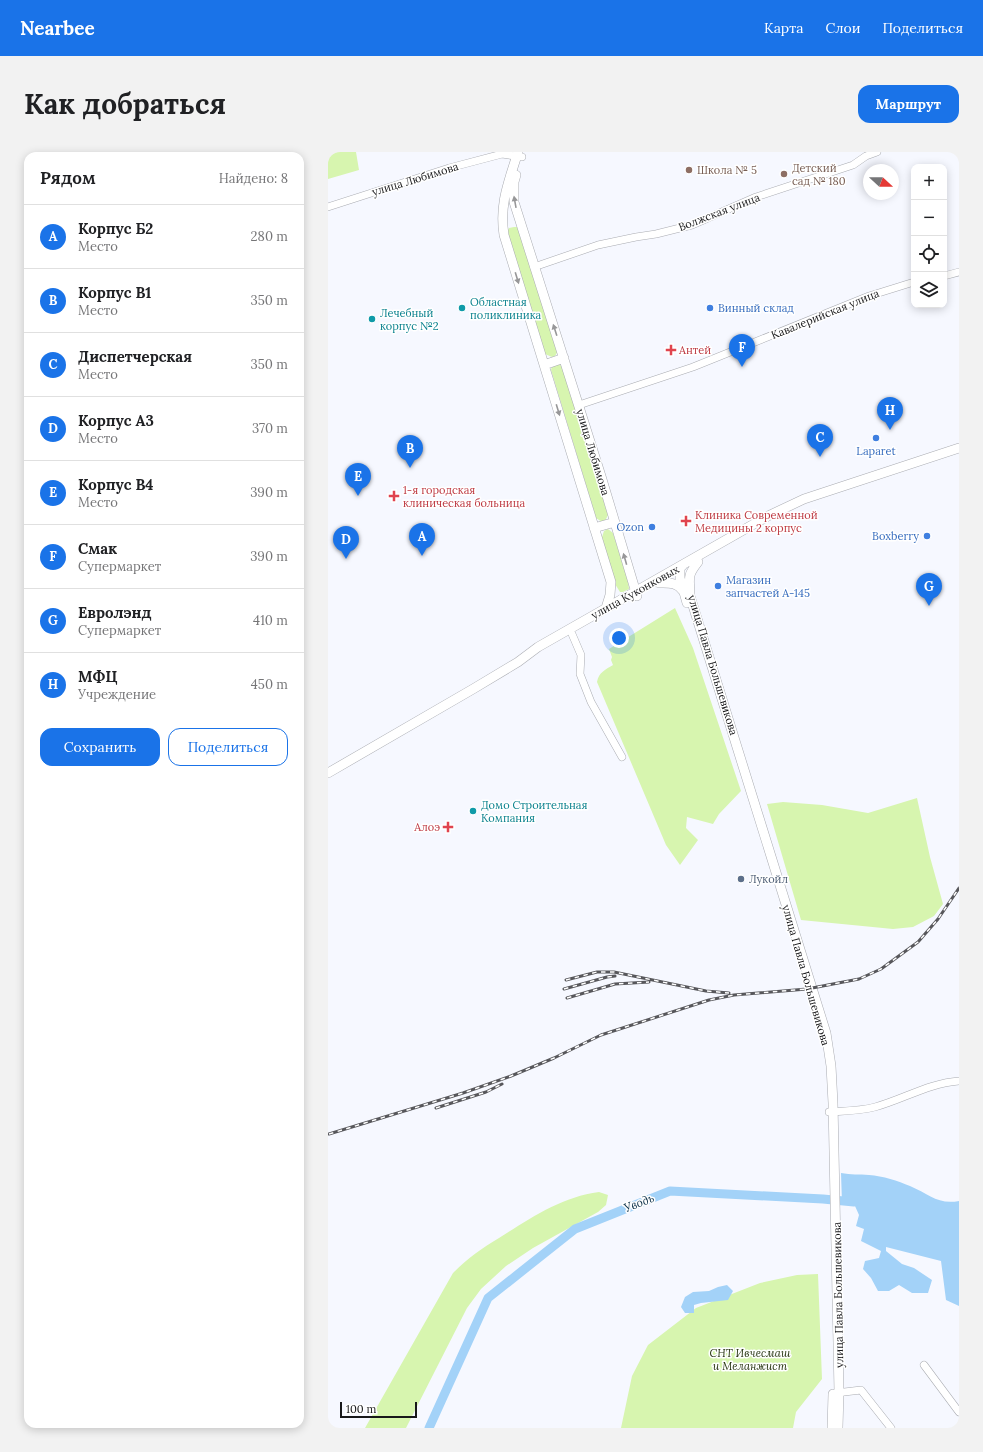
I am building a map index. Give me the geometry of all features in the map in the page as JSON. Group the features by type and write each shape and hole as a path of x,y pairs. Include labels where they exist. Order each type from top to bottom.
{"main road":[{"name":"улица Любимова","path":"520,154 514,182 514,202 579,405 636,594"},
{"name":"улица Любимова","path":"520,154 505,193 502,225 611,582 610,595 606,608"},
{"path":"502,225 519,218"},
{"path":"544,365 564,358"},
{"name":"улица Куконковых","path":"681,569 768,516 804,499 959,448"},
{"name":"улица Куконковых","path":"328,778 544,649 572,634 658,580 698,562 771,520 806,504 959,454"},
{"path":"594,528 614,522"},
{"name":"улица Павла Большевикова","path":"698,562 691,572 688,596 807,989 824,1055 831,1112 836,1393 838,1428"},
{"path":"681,569 688,596"},
{"path":"630,577 640,583 658,580 676,584 688,596"},
{"name":"улица Куконковых","path":"328,773 466,694 518,662 538,647 606,608 636,594"},
{"name":"улица Павла Большевикова","path":"832,1428 836,1393"}],"street":[{"name":"Волжская улица","path":"534,266 598,245 656,234 692,225 756,197 854,165 866,156 877,152"},
{"name":"улица Любимова","path":"328,206 449,168 502,154 520,154"},
{"path":"947,275 959,272"},
{"name":"Кавалерийская улица","path":"579,405 693,367 869,296 911,283"},
{"path":"572,634 581,655 580,674 591,702 622,757"},
{"path":"831,1112 862,1110 875,1107 929,1087 959,1081"},
{"path":"924,1366 959,1412"},
{"path":"836,1393 861,1390 891,1428"}],"green space":[{"path":"328,152 356,152 359,170 328,179"},
{"path":"518,227 558,351 555,356 552,357 545,354 507,232 509,228"},
{"path":"557,363 563,367 608,515 605,521 602,522 596,518 551,370 552,366"},
{"path":"608,529 613,533 628,581 629,589 623,592 620,592 615,584 602,537 604,531"},
{"path":"675,608 693,648 741,791 719,814 713,824 687,817 686,828 698,840 680,865 666,845 597,682 601,674 613,665 609,649"},
{"path":"917,798 930,857 943,904 934,916 913,927 893,929 801,920 767,804 783,802 822,805 868,813"},
{"path":"599,1192 608,1195 606,1205 598,1212 533,1248 506,1266 481,1289 467,1308 406,1428 365,1428 453,1273 481,1250 547,1209 572,1198"},
{"name":"СНТ Ивчесмаш и Меланжист","path":"818,1274 822,1379 796,1412 793,1428 621,1428 632,1376 648,1345 696,1308 760,1283 797,1275"}],"water":[{"path":"841,1173 885,1178 910,1186 939,1200 952,1202 959,1201 959,1306 946,1300 941,1261 886,1247 886,1251 902,1264 914,1268 932,1280 928,1293 912,1293 899,1285 889,1291 878,1291 871,1278 863,1269 865,1261 879,1258 881,1251 861,1241 864,1229 856,1226 859,1215 855,1206 842,1203"},
{"path":"727,1285 733,1291 728,1300 694,1305 694,1313 685,1313 681,1307 685,1297 693,1292 709,1291"}],"waterway":[{"name":"Уводь","path":"429,1428 488,1298 575,1229 670,1191 854,1202"}],"railway":[{"path":"329,1134 463,1093 511,1076 554,1058 601,1035 709,1000 734,995 807,989 859,979 881,969 918,942 938,919 959,888"},
{"path":"566,980 597,972 614,972 706,991 729,993"},
{"path":"564,989 615,976"},
{"path":"567,998 615,984 649,982"},
{"path":"436,1108 486,1092 502,1084"}],"place":[{"name":"Школа № 5","path":"689,170"},
{"name":"Детский сад № 180","path":"784,174"},
{"name":"Областная поликлиника","path":"462,308"},
{"name":"Винный склад","path":"710,308"},
{"name":"Лечебный корпус №2","path":"372,319"},
{"name":"Антей","path":"671,350"},
{"name":"Смак","path":"742,367"},
{"name":"МФЦ","path":"890,430"},
{"name":"Laparet","path":"876,438"},
{"name":"Диспетчерская","path":"820,457"},
{"name":"Корпус В1","path":"410,468"},
{"name":"Корпус В4","path":"358,496"},
{"name":"1-я городская клиническая больница","path":"394,496"},
{"name":"Клиника Современной Медицины 2 корпус","path":"686,521"},
{"name":"Ozon","path":"652,527"},
{"name":"Boxberry","path":"927,536"},
{"name":"Корпус Б2","path":"422,556"},
{"name":"Корпус А3","path":"346,559"},
{"name":"Магазин запчастей А-145","path":"718,586"},
{"name":"Евролэнд","path":"929,606"},
{"name":"Домо Строительная Компания","path":"473,811"},
{"name":"Алоэ","path":"448,827"},
{"name":"Лукойл","path":"741,879"}]}
